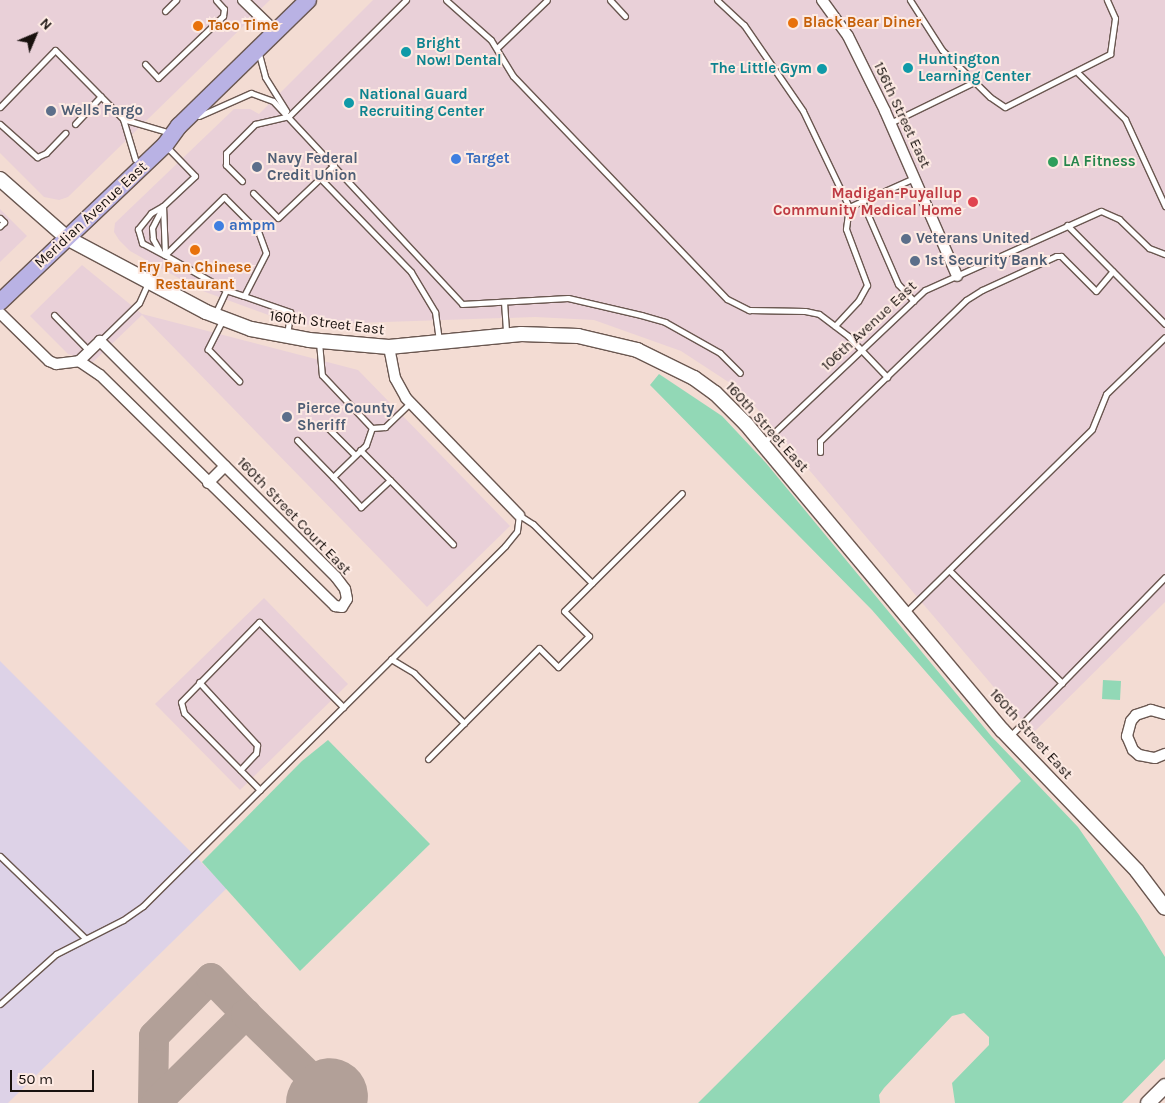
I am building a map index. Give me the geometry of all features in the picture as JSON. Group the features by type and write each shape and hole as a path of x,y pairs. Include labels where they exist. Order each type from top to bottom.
{"main road":[{"name":"Meridian Avenue East","path":"0,289 63,234 308,0"},
{"name":"Meridian Avenue East","path":"0,302 135,159 169,134"}],"street":[{"path":"243,0 275,31"},
{"name":"156th Street East","path":"822,0 848,36 890,123 957,276"},
{"name":"160th Street East","path":"0,179 63,234 148,282 219,317 287,337 389,347 506,335 578,336 637,350 686,374 714,392 763,444 1009,737 1137,871 1165,908"},
{"path":"0,313 49,361 56,364 79,361 100,341"},
{"name":"160th Street Court East","path":"79,361 100,375 335,606 342,606 347,599 345,589 336,577 100,341"},
{"path":"389,347 395,378 411,403 519,514"},
{"path":"208,483 224,466"},
{"path":"1165,714 1151,710 1136,715 1130,721 1127,736 1133,750 1139,755 1155,758 1165,754"},
{"path":"1148,1103 1165,1086"}],"lane":[{"path":"165,11 176,0"},
{"path":"144,64 158,78 223,16 224,10 216,0"},
{"path":"242,181 226,165 226,153 255,124 289,116 406,0"},
{"path":"446,0 497,48 513,76 727,299 749,310 805,311 819,314 836,326 887,377"},
{"path":"497,48 547,0"},
{"path":"610,0 625,16"},
{"path":"718,0 744,25 803,111 849,207 846,229 867,286 858,301 836,326"},
{"path":"910,0 938,45 974,82 1005,108 1104,60 1113,49 1115,18 1107,0"},
{"path":"262,43 259,60 263,72 289,116"},
{"path":"0,107 55,50 123,119 135,159"},
{"path":"1078,73 1125,119 1165,206"},
{"path":"890,123 974,82"},
{"path":"169,134 251,93 273,101 462,304 568,298 649,317 665,322 720,353 740,373"},
{"path":"75,124 101,96"},
{"path":"123,119 169,134 195,176 163,206 150,213 138,229 142,243 226,290 290,312 287,337"},
{"path":"0,124 37,157 46,153 65,133"},
{"path":"253,192 278,218 334,165"},
{"path":"320,178 411,272 435,312 440,342"},
{"path":"849,207 861,200 914,178"},
{"path":"165,255 224,197 258,232 266,253 244,296"},
{"path":"861,200 898,284 914,301"},
{"path":"163,206 165,255"},
{"path":"163,206 152,228 156,247 165,255"},
{"name":"106th Avenue East","path":"763,444 925,290 1101,211 1119,219 1149,248 1165,254"},
{"path":"0,218 4,222 0,226"},
{"path":"1067,225 1165,324"},
{"path":"820,452 820,441 966,300 1020,272 1061,256 1096,291 1113,272"},
{"path":"100,341 139,303 148,282"},
{"path":"226,290 208,349 239,381"},
{"path":"504,302 506,335"},
{"path":"54,315 89,352"},
{"path":"905,613 1092,429 1106,394 1165,337"},
{"path":"319,341 322,375 372,428"},
{"path":"372,428 385,427 411,403"},
{"path":"328,428 355,456"},
{"path":"333,477 360,450 372,428"},
{"path":"297,440 361,507 390,480"},
{"path":"360,450 453,544"},
{"path":"428,759 539,648 558,667 589,636 564,611 682,493"},
{"path":"0,1004 56,954 123,920 143,906 505,546 517,531 519,514 533,524 592,583"},
{"path":"949,570 1062,683"},
{"path":"1009,737 1165,577"},
{"path":"260,790 181,707 183,698 259,622 343,707"},
{"path":"391,659 414,673 464,723"},
{"path":"199,682 257,745 256,753 240,770"},
{"path":"0,856 85,938"}],"shaded area":[{"path":"0,0 270,0 68,197 59,200 44,197 0,153"},
{"path":"373,0 1165,0 1165,602 1033,733 753,404 733,385 681,351 594,320 535,317 296,325 200,290 130,251 119,240 114,232 115,223 234,109 250,109 259,114"},
{"path":"0,209 27,236 0,262"},
{"path":"82,265 142,314 358,370 510,526 427,607 142,315 93,362 68,354 30,316"},
{"path":"264,598 348,684 240,790 155,704"},
{"path":"0,661 227,888 8,1103 0,1103"}],"green space":[{"path":"659,374 722,416 766,463 992,737 1078,827 1139,915 1165,957 1165,1059 1122,1103 955,1103 952,1083 989,1045 989,1037 964,1013 952,1016 884,1088 879,1095 880,1103 698,1103 1021,781 872,610 650,385"},
{"path":"1103,680 1121,681 1120,700 1102,699"},
{"path":"328,740 430,844 300,971 202,862 302,761"}],"taxiway":[{"path":"153,1103 154,1036 211,978 246,1014"},
{"path":"156,1103 246,1014 330,1096"}],"runway":[{"path":"324,1103 330,1096"}],"place":[{"name":"Black Bear Diner","path":"793,23"},
{"name":"Taco Time","path":"198,26"},
{"name":"Bright Now! Dental","path":"406,52"},
{"name":"Huntington Learning Center","path":"908,68"},
{"name":"The Little Gym","path":"822,69"},
{"name":"National Guard Recruiting Center","path":"349,103"},
{"name":"Wells Fargo","path":"51,111"},
{"name":"Target","path":"456,159"},
{"name":"LA Fitness","path":"1053,162"},
{"name":"Navy Federal Credit Union","path":"257,167"},
{"name":"Madigan-Puyallup Community Medical Home","path":"973,202"},
{"name":"ampm","path":"219,226"},
{"name":"Veterans United","path":"906,239"},
{"name":"Fry Pan Chinese Restaurant","path":"195,250"},
{"name":"1st Security Bank","path":"915,261"},
{"name":"Pierce County Sheriff","path":"287,417"}]}
